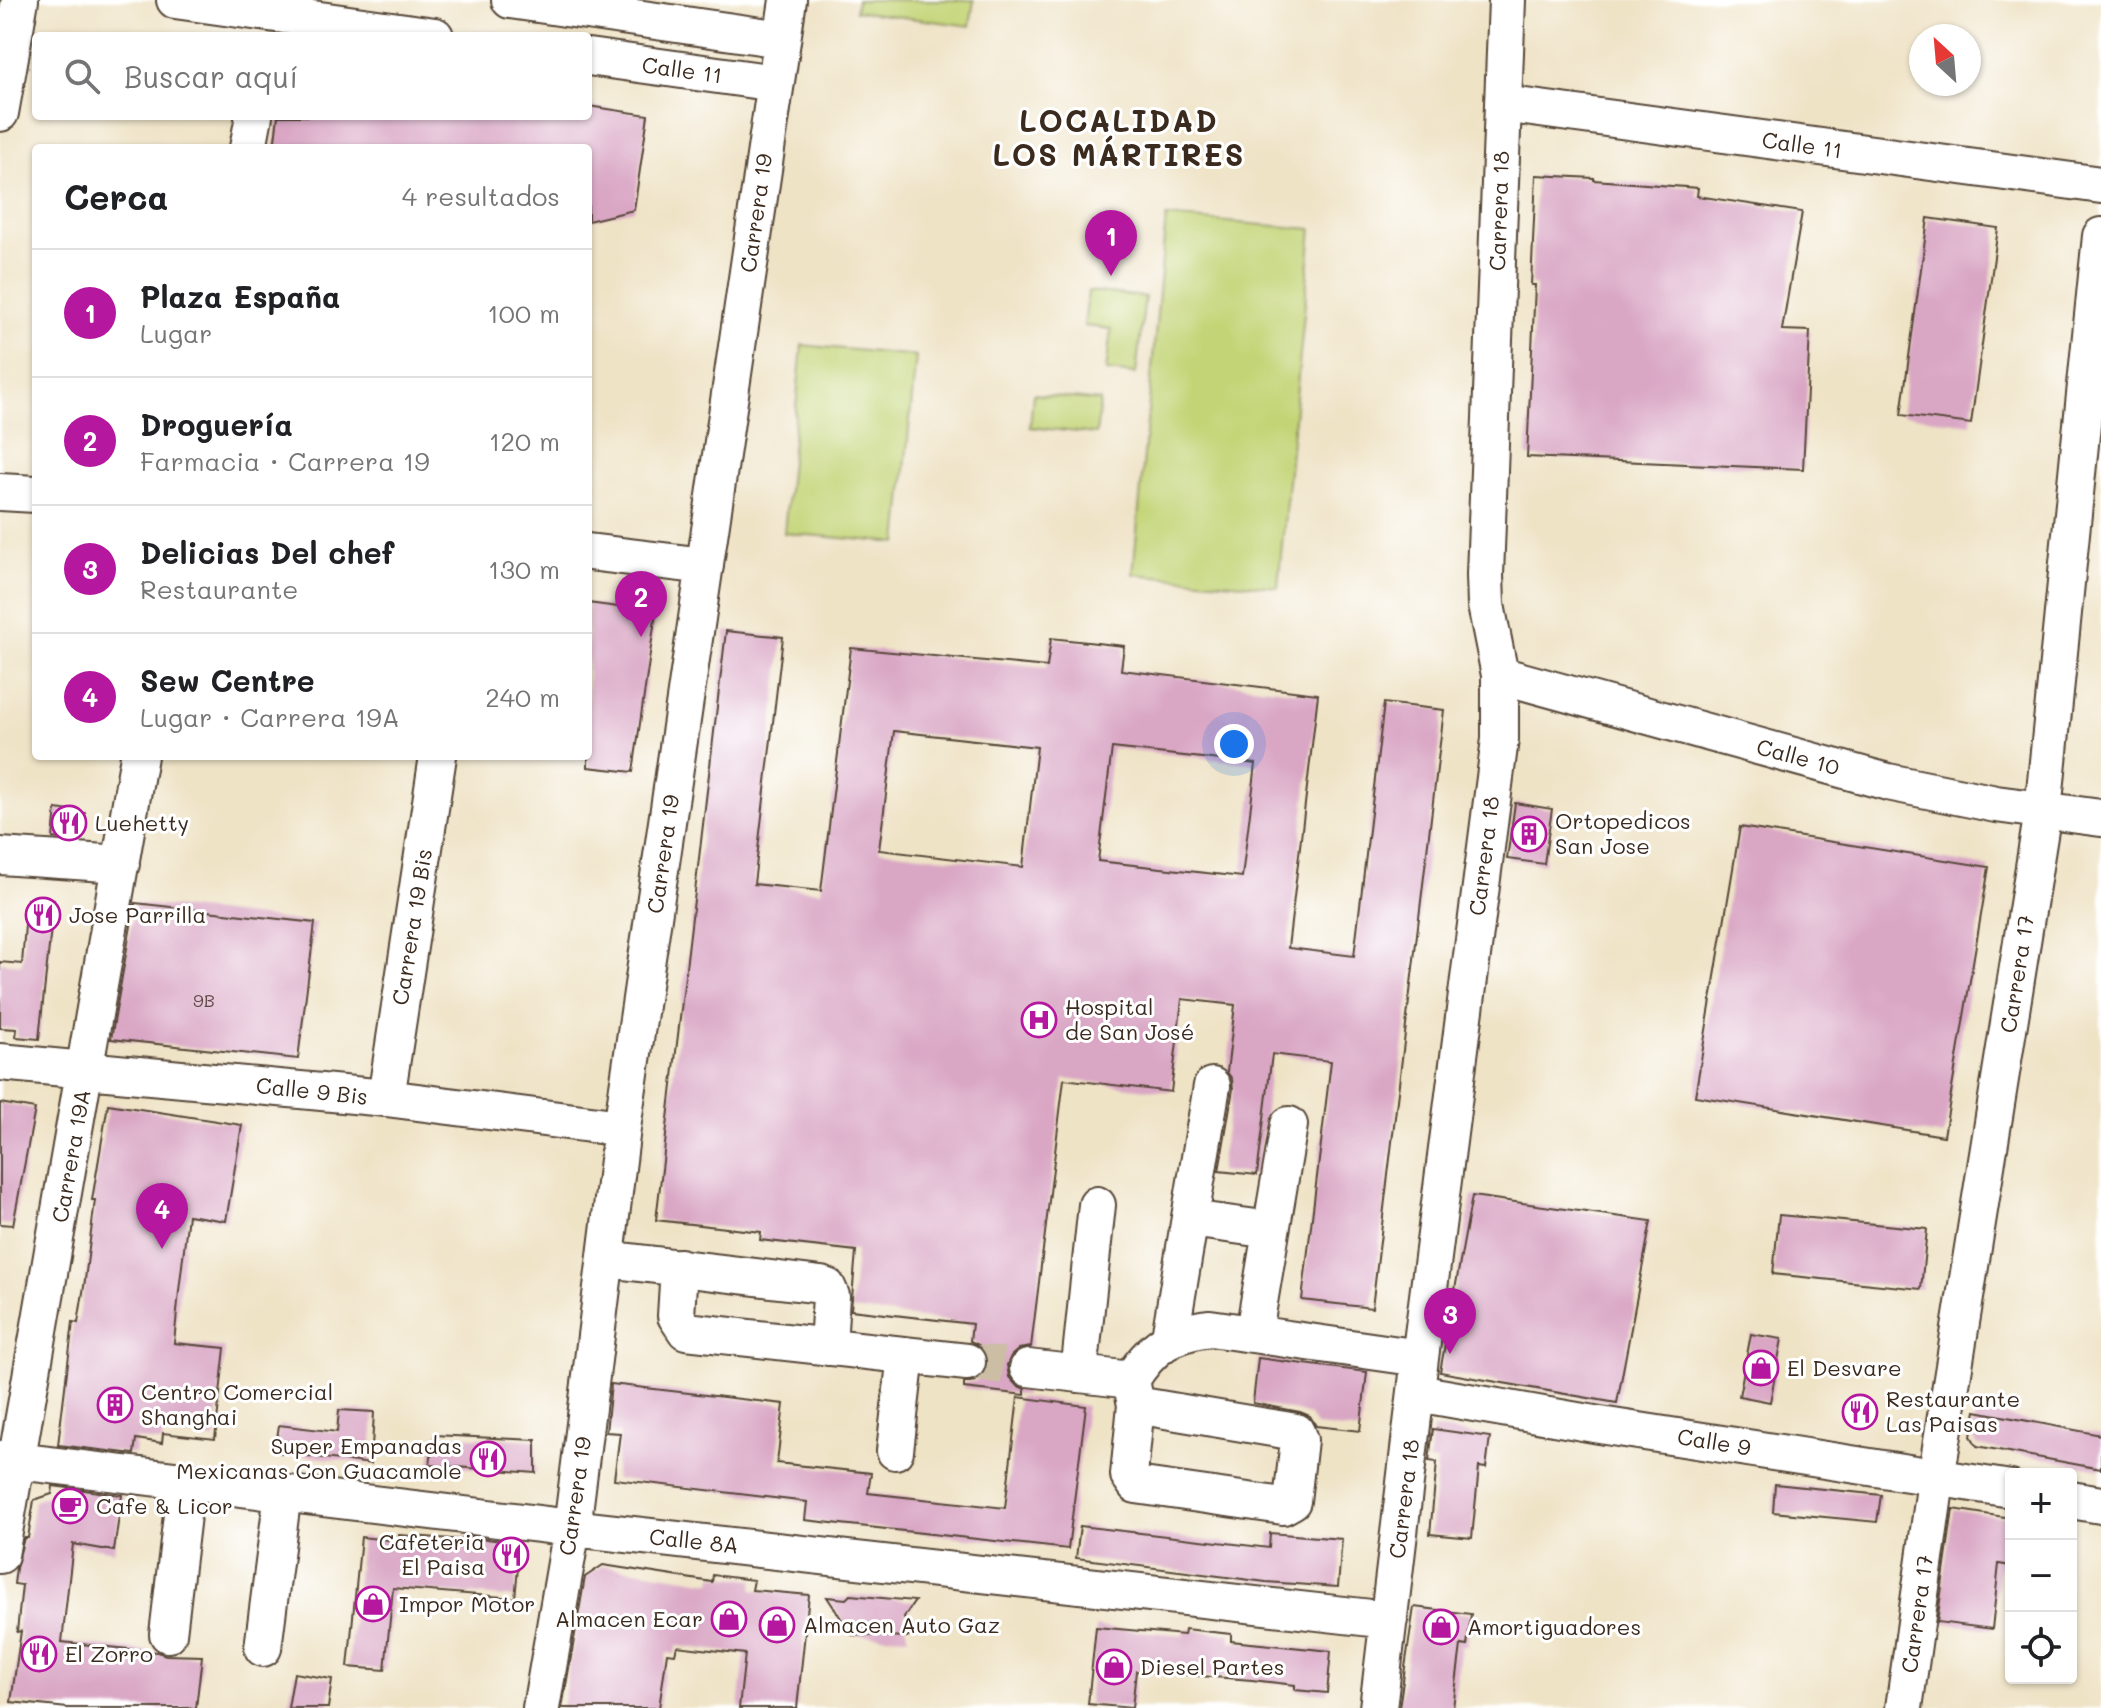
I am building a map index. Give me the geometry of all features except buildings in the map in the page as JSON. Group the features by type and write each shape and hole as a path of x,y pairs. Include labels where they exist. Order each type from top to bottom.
{"street":[{"path":"0,113 20,0"},
{"path":"175,0 273,17 401,32"},
{"name":"Calle 11","path":"510,0 782,39"},
{"name":"Carrera 19","path":"541,1708 572,1528 622,1128 788,0"},
{"name":"Carrera 18","path":"1378,1708 1500,739 1500,675 1486,605 1485,575 1507,0"},
{"name":"Calle 11","path":"592,58 776,83"},
{"name":"Calle 11","path":"1503,104 2101,185"},
{"path":"249,144 253,120"},
{"name":"Carrera 17","path":"1904,1708 1937,1476 2043,811 2101,236"},
{"path":"0,492 32,494"},
{"path":"592,552 705,566"},
{"name":"Calle 10","path":"1500,675 1888,782 2043,811 2101,818"},
{"name":"Carrera 19A","path":"0,1555 8,1460 86,1069 138,760"},
{"name":"Carrera 19 Bis","path":"386,1098 437,760"},
{"path":"0,856 121,864"},
{"name":"Calle 9 Bis","path":"0,1062 386,1098 622,1128"},
{"path":"1028,1368 1079,1374 1134,1392 1292,1429 1299,1440 1292,1501 1283,1506 1136,1485 1129,1475 1134,1392 1142,1361 1170,1337 1212,1086"},
{"path":"1254,1332 1289,1125"},
{"path":"1079,1374 1097,1205"},
{"path":"1190,1219 1271,1230"},
{"path":"606,1259 827,1287 831,1296 828,1347"},
{"path":"679,1267 676,1316 686,1331 967,1362"},
{"name":"Calle 9","path":"1170,1337 1188,1330 1210,1328 1254,1332 1600,1425 2005,1488"},
{"path":"895,1451 906,1355"},
{"name":"Calle 8A","path":"8,1460 572,1528 1389,1620"},
{"path":"168,1634 186,1481"},
{"path":"263,1648 283,1493"},
{"path":"2077,1501 2101,1505"}],"green space":[{"path":"857,0 974,0 970,26 855,11"},
{"path":"1166,217 1312,229 1278,587 1133,574"},
{"path":"1088,291 1145,297 1136,374 1106,371 1111,329 1084,326"},
{"path":"802,345 916,356 898,543 784,533"},
{"path":"1033,394 1100,401 1096,434 1030,427"}],"tunnel":[{"path":"967,1362 1028,1368"}],"place":[{"name":"Plaza España","path":"1111,276"},
{"name":"Droguería","path":"641,637"},
{"name":"Luehetty","path":"69,823"},
{"name":"Ortopedicos San Jose","path":"1529,834"},
{"name":"Jose Parrilla","path":"43,915"},
{"name":"Hospital de San José","path":"1039,1020"},
{"name":"Sew Centre","path":"162,1249"},
{"name":"Delicias Del chef","path":"1450,1354"},
{"name":"El Desvare","path":"1761,1368"},
{"name":"Centro Comercial Shanghai","path":"115,1405"},
{"name":"Restaurante Las Paisas","path":"1860,1412"},
{"name":"Super Empanadas Mexicanas Con Guacamole","path":"488,1459"},
{"name":"Cafe & Licor","path":"70,1506"},
{"name":"Cafeteria El Paisa","path":"511,1555"},
{"name":"Impor Motor","path":"373,1604"},
{"name":"Almacen Ecar","path":"729,1619"},
{"name":"Almacen Auto Gaz","path":"777,1625"},
{"name":"Amortiguadores","path":"1441,1627"},
{"name":"El Zorro","path":"39,1654"},
{"name":"Diesel Partes","path":"1114,1667"}],"district":[{"name":"LOCALIDAD LOS MÁRTIRES","path":"1119,139"}]}
